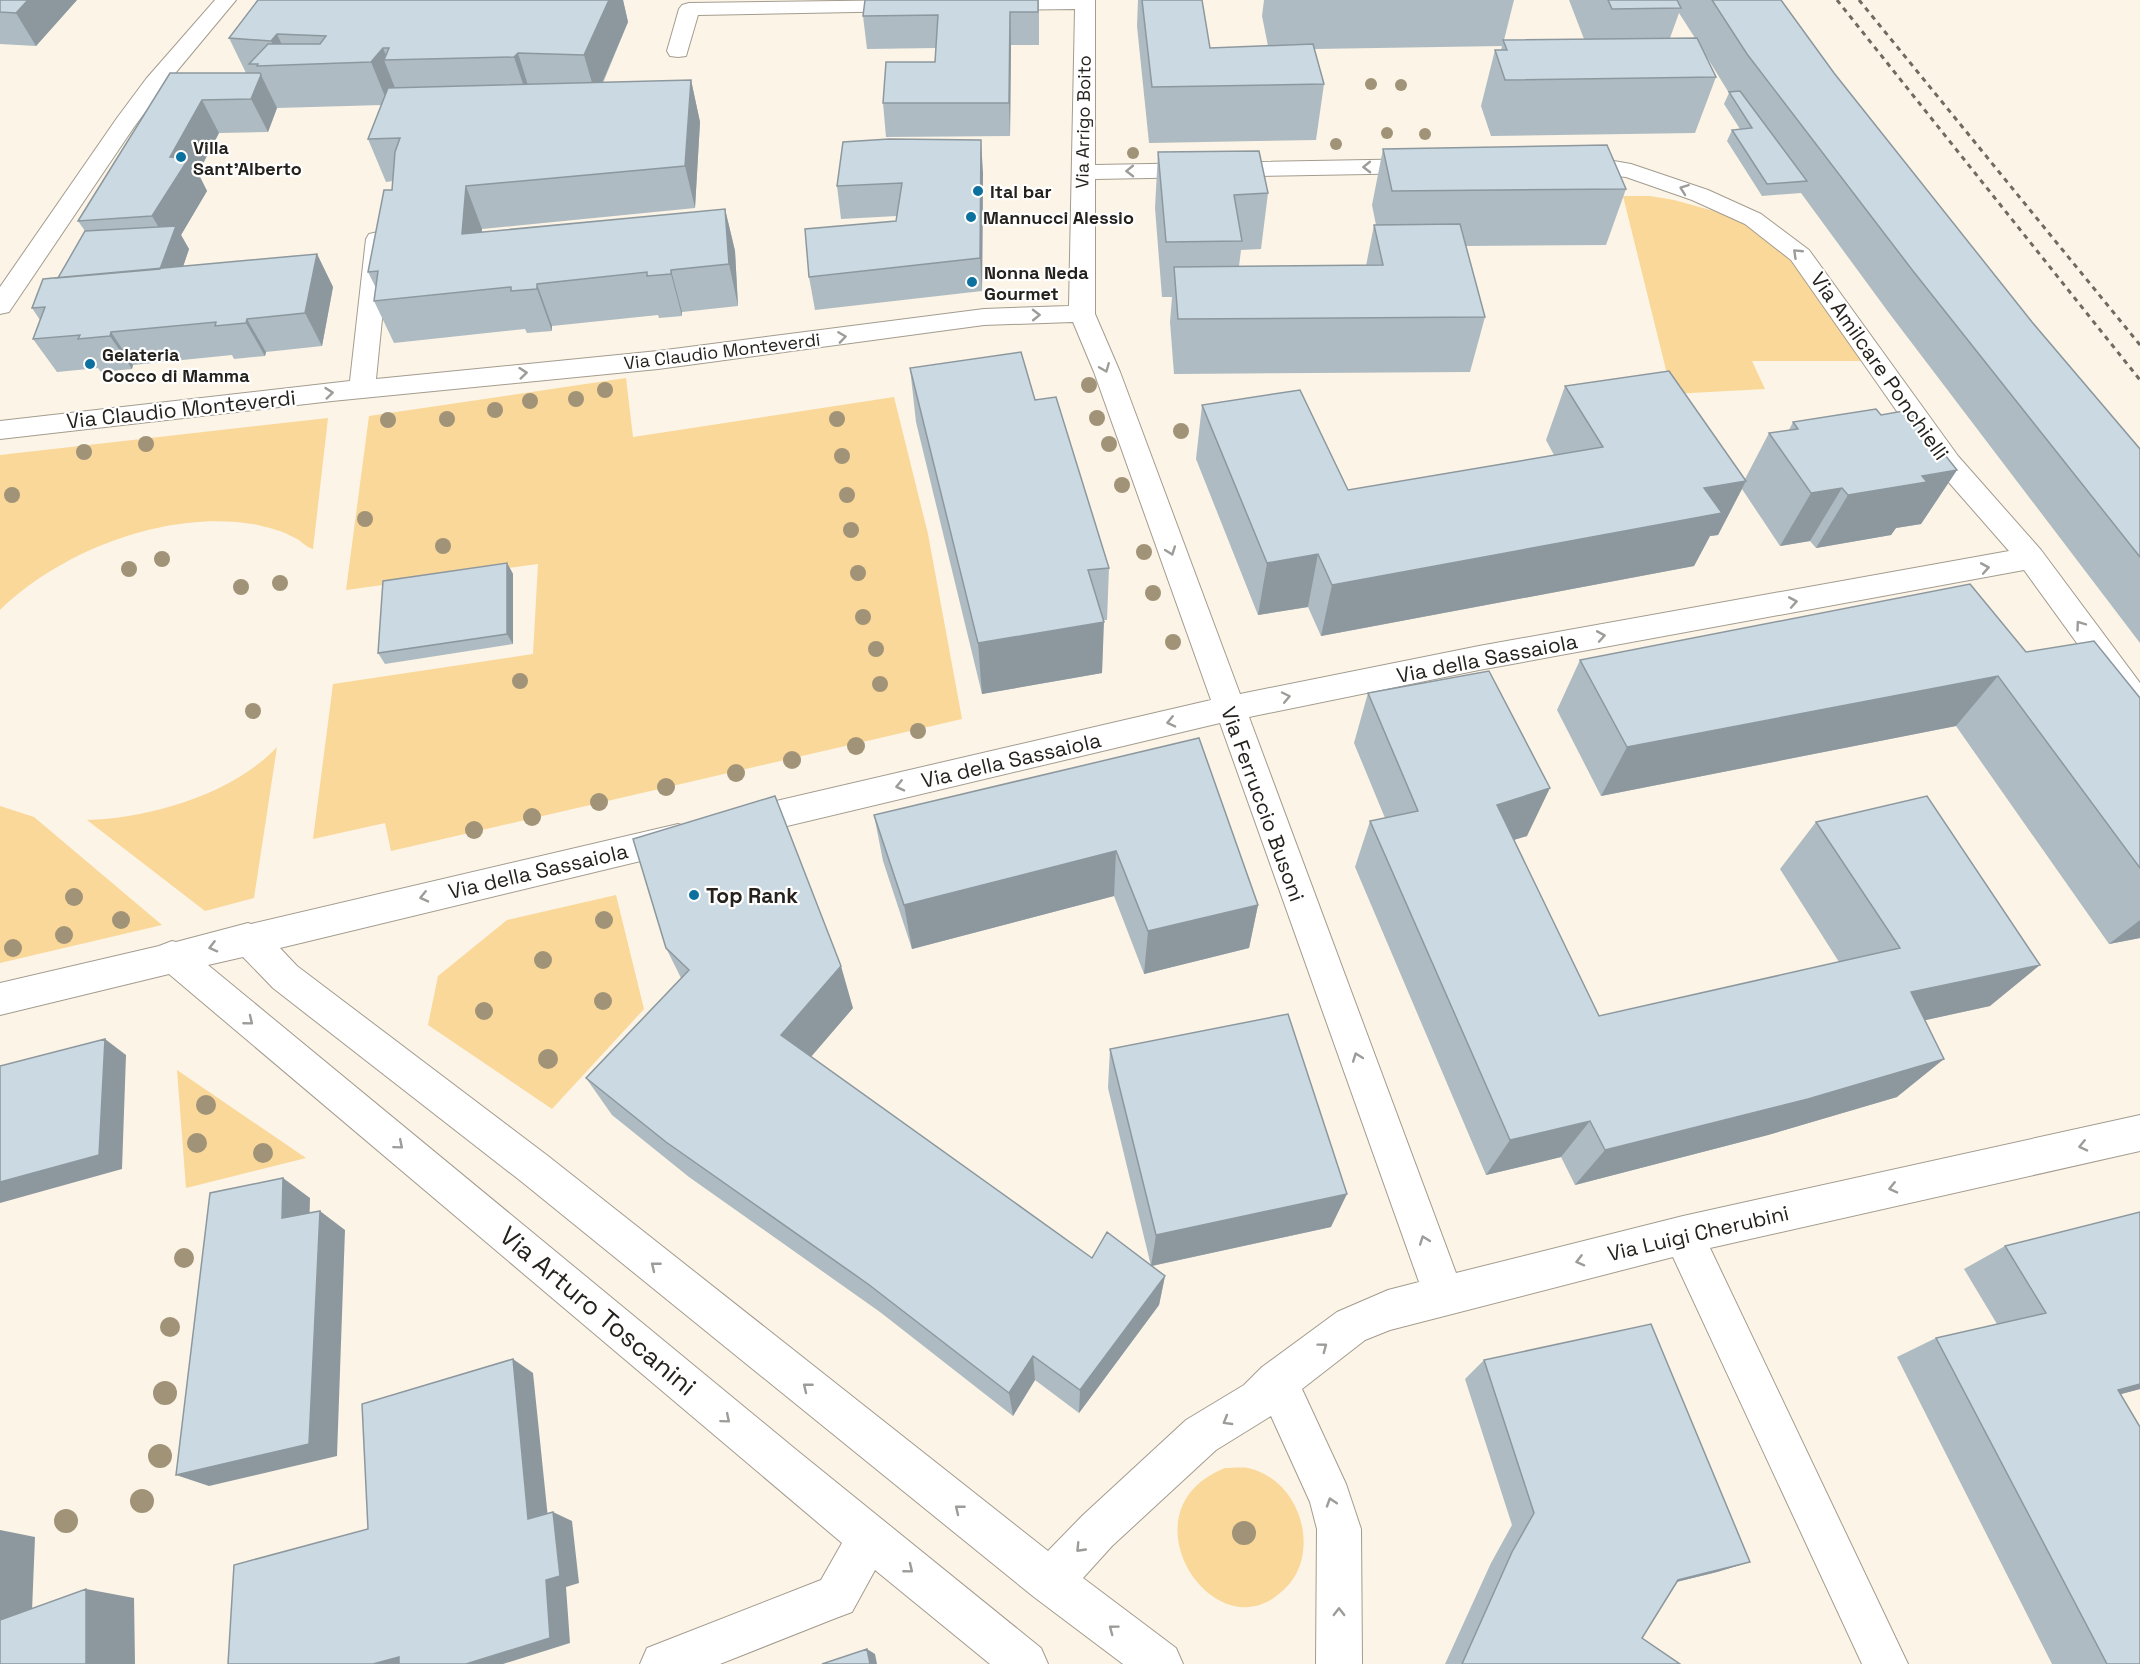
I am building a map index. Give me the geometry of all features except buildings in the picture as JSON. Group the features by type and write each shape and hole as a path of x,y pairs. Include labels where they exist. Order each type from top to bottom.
{"street":[{"path":"0,306 125,123 154,84 226,0"},
{"name":"Via Arrigo Boito","path":"979,4 1085,1 1082,314"},
{"path":"678,51 688,9 932,5"},
{"path":"1082,172 1448,166"},
{"name":"Via Amilcare Ponchielli","path":"1554,166 1602,166 1631,171 1739,211 1788,244 1810,265 1948,463 2031,558 2140,706"},
{"path":"362,389 381,216"},
{"name":"Via Claudio Monteverdi","path":"0,430 362,389 669,359 984,317 1082,314"},
{"name":"Via Ferruccio Busoni","path":"1082,314 1107,372 1228,709 1444,1295"},
{"name":"Via della Sassaiola","path":"0,999 248,938 1228,709 1479,658 2031,558"},
{"path":"248,938 285,977 544,1177 1050,1581 1160,1664"},
{"name":"Via Arturo Toscanini","path":"172,956 1025,1664"},
{"name":"Via Luigi Cherubini","path":"1277,1382 1351,1326 1388,1310 1683,1235 2140,1133"},
{"path":"1683,1235 1885,1664"},
{"path":"1050,1581 1097,1531 1168,1464 1201,1436 1259,1400 1277,1382 1331,1499 1339,1529 1339,1664"},
{"path":"663,1664 836,1596 870,1537"}],"shaded area":[{"path":"1623,196 1650,196 1674,200 1732,216 1754,227 1807,274 1861,361 1752,361 1765,389 1672,394"},
{"path":"626,378 633,437 894,397 928,534 962,719 391,851 385,823 313,839 333,684 533,654 538,564 346,590 369,416"},
{"path":"328,418 313,549 285,533 258,525 225,521 155,528 120,538 86,552 25,588 0,610 0,455"},
{"path":"277,747 254,898 205,911 87,820 137,814 189,800 238,778 259,764"},
{"path":"0,806 34,817 162,925 0,963"},
{"path":"616,895 644,1009 552,1109 428,1025 438,976 507,920"},
{"path":"177,1070 306,1158 186,1188"},
{"path":"1225,1468 1248,1468 1276,1481 1295,1505 1303,1535 1303,1550 1296,1575 1275,1597 1250,1607 1225,1603 1203,1588 1187,1566 1178,1539 1180,1512 1195,1487"}],"railway":[{"path":"1837,0 2140,380"},
{"path":"1859,0 2140,345"}],"place":[{"name":"Villa Sant'Alberto","path":"181,157"},
{"name":"Ital bar","path":"978,191"},
{"name":"Mannucci Alessio","path":"971,217"},
{"name":"Nonna Neda Gourmet","path":"972,282"},
{"name":"Gelateria Cocco di Mamma","path":"90,364"},
{"name":"Top Rank","path":"694,895"}]}
